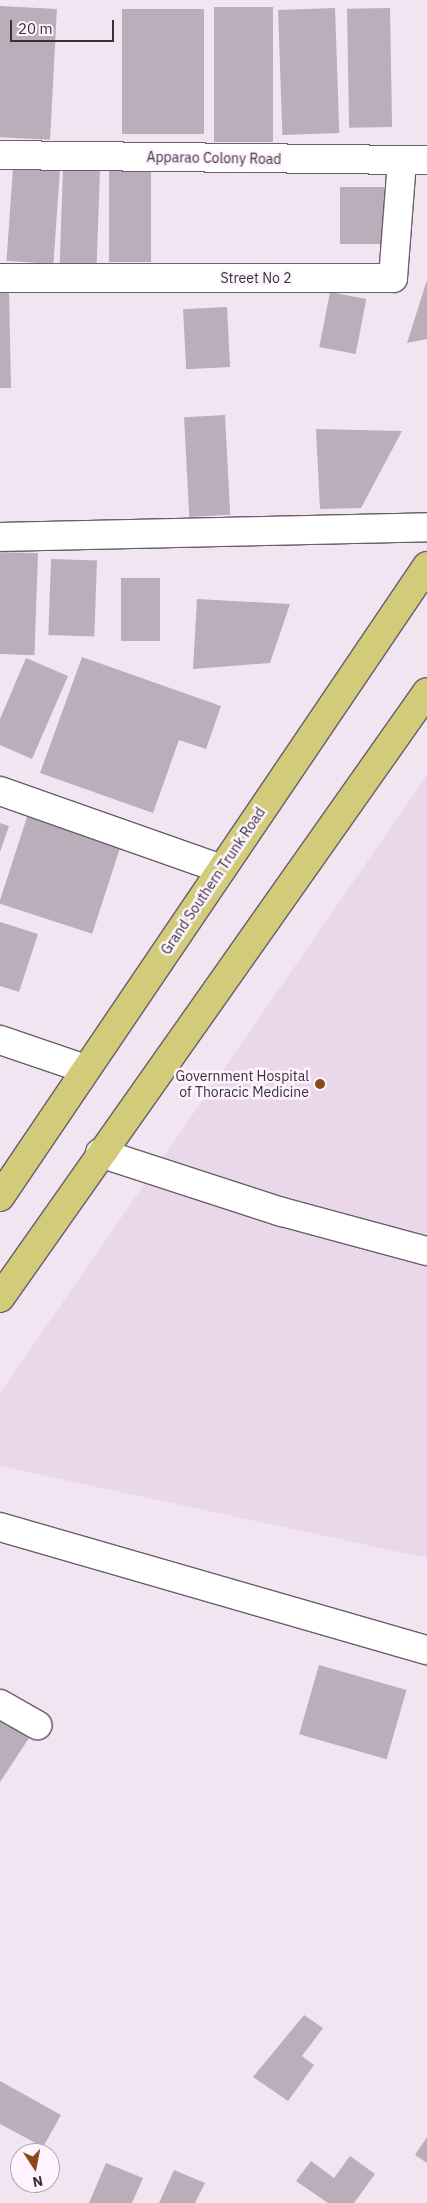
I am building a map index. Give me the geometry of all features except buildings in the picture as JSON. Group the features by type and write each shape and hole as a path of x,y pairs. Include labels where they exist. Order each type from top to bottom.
{"main road":[{"name":"Grand Southern Trunk Road","path":"0,1197 427,566"},
{"path":"0,1298 100,1153 427,692"}],"street":[{"name":"Apparao Colony Road","path":"0,156 415,160"},
{"name":"Street No 2","path":"0,278 393,278 415,160"},
{"path":"0,538 427,527"},
{"path":"0,791 222,869"},
{"path":"0,1040 85,1069"},
{"path":"100,1153 273,1209 427,1251"},
{"path":"0,1527 427,1650"},
{"path":"0,1704 37,1725"}],"shaded area":[{"name":"Government Hospital of Thoracic Medicine","path":"427,775 427,1558 0,1466 0,1393"}],"place":[{"name":"Government Hospital of Thoracic Medicine","path":"320,1084"}]}
